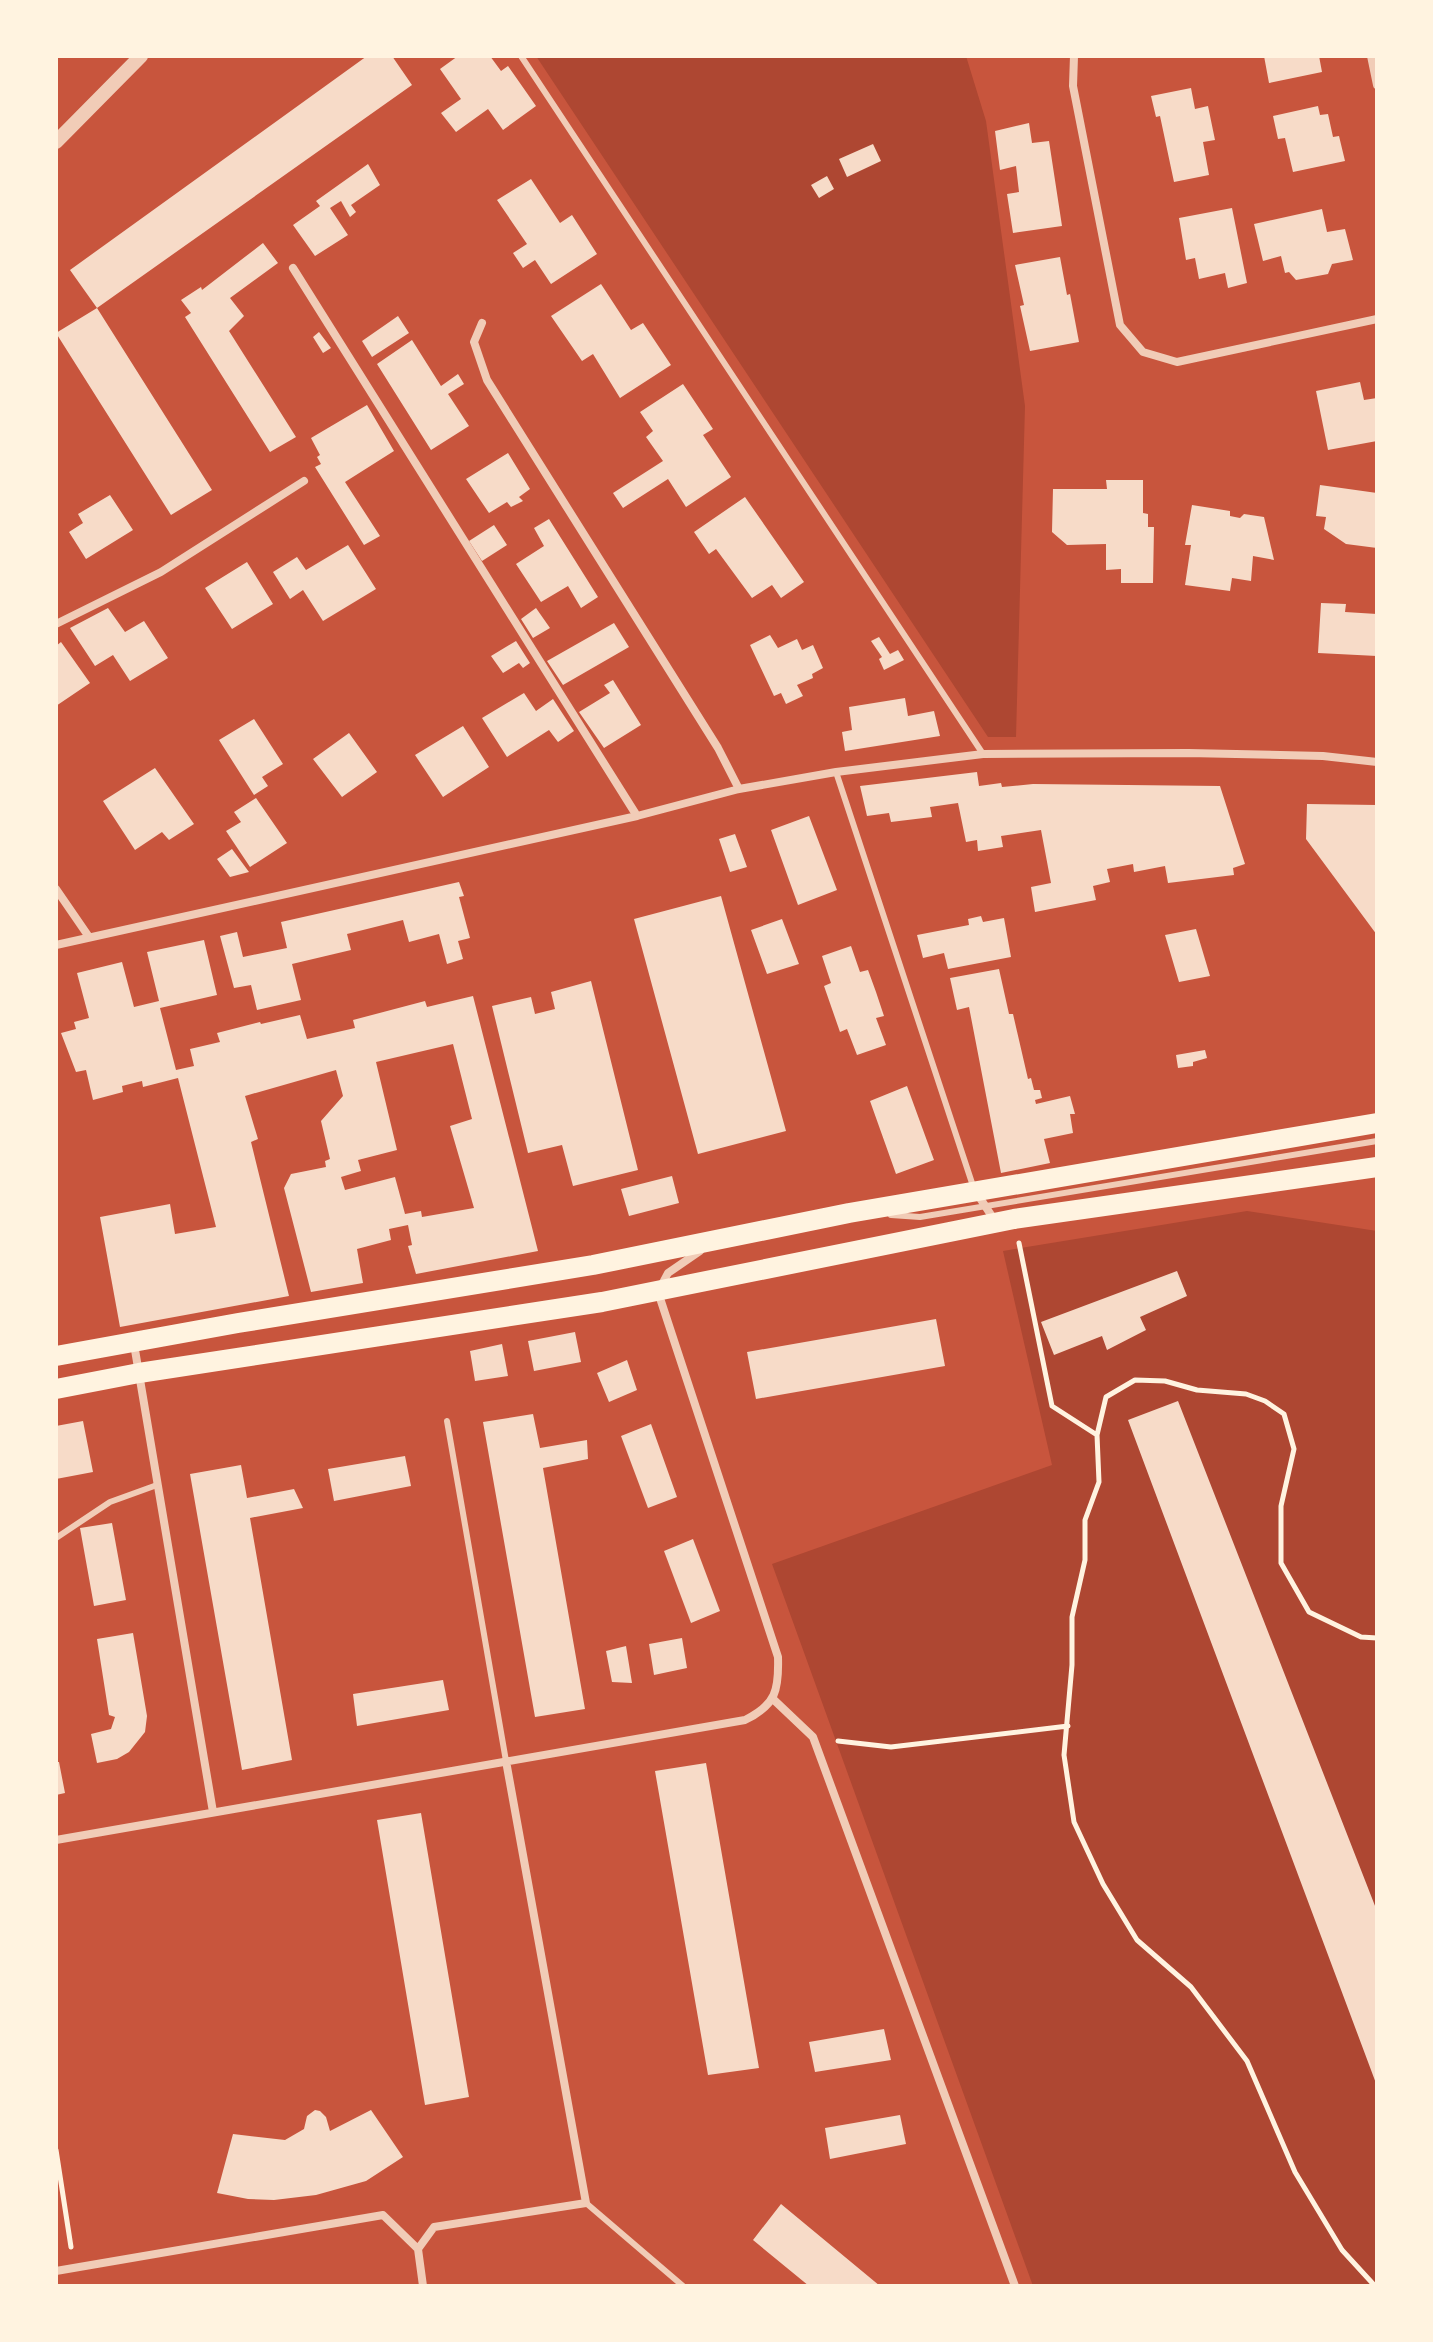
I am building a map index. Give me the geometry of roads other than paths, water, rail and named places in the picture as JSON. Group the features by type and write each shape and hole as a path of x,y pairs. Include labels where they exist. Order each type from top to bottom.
{"main road":[{"path":"56,1389 139,1373 658,1292 993,1210 1377,1123"},
{"path":"56,1356 593,1265 849,1213 993,1210 1371,1167"}],"street":[{"path":"56,142 141,56"},
{"path":"1074,56 1073,86 1120,325 1143,352 1177,362 1377,319"},
{"path":"1371,56 1377,85"},
{"path":"293,268 637,816"},
{"path":"482,323 474,342 487,380 718,748 739,789"},
{"path":"56,624 161,572 304,481"},
{"path":"56,945 637,816 739,789 836,772 983,754 1188,753 1323,756 1377,762"},
{"path":"56,889 89,937"},
{"path":"56,1840 745,1720 762,1712 773,1699 779,1680 778,1657 658,1292 668,1273 693,1254 726,1239"},
{"path":"134,1342 213,1812"},
{"path":"773,1699 813,1737 1015,2286"},
{"path":"418,2249 434,2227 586,2203 506,1761"},
{"path":"56,2271 383,2215 418,2249 423,2286"}],"lane":[{"path":"521,56 983,754"},
{"path":"836,772 993,1210 1377,1141"},
{"path":"447,1421 506,1761"},
{"path":"56,1538 110,1502 157,1485"},
{"path":"586,2203 683,2286"}]}
